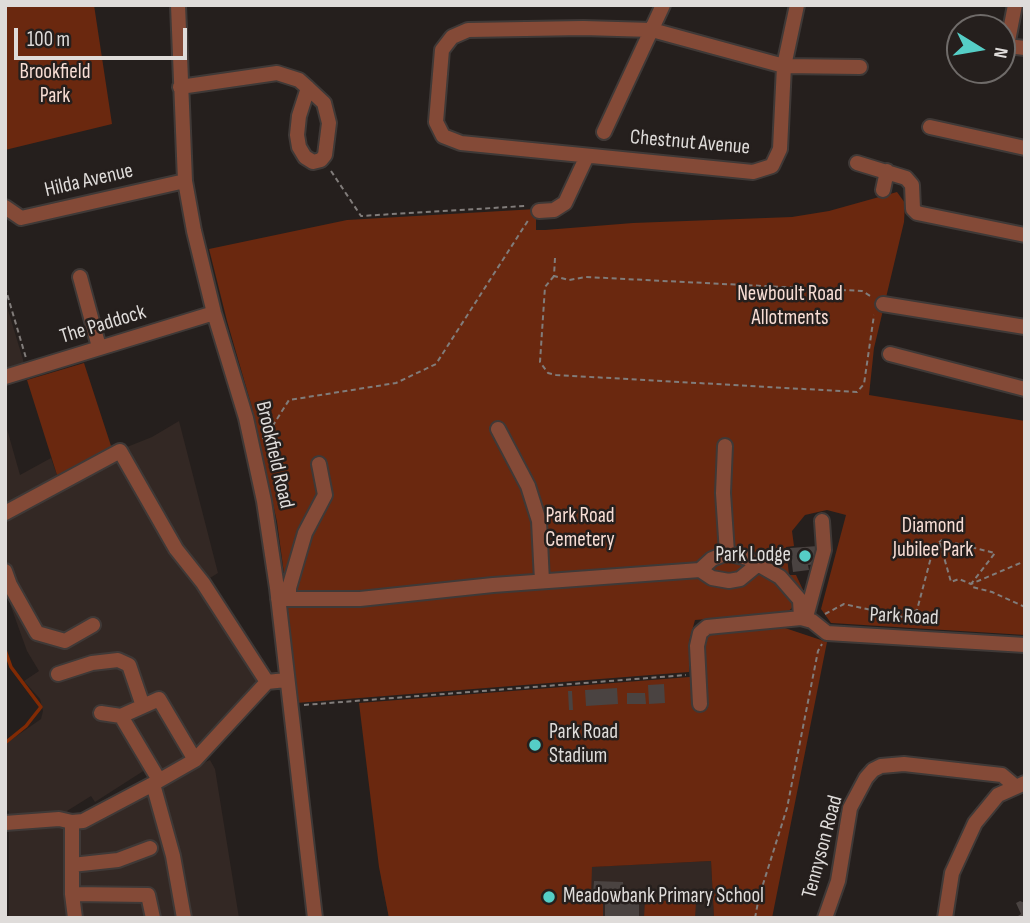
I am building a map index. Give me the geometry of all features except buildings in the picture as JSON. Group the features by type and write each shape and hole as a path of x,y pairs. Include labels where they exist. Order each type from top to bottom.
{"street":[{"name":"Brookfield Road","path":"178,5 185,181 214,313 251,441 283,599 286,680 316,918"},
{"path":"604,132 663,5"},
{"name":"Chestnut Avenue","path":"652,30 468,30 452,37 442,50 436,122 443,136 461,143 753,172 772,166 780,149 784,66 797,5"},
{"path":"1015,5 1007,46 1025,48"},
{"path":"652,30 784,66 860,67"},
{"path":"180,87 277,73 299,80 308,88 324,103 329,123 329,137 323,158 313,162 305,157 299,147 297,135 299,116 308,88"},
{"path":"930,127 1025,148"},
{"path":"536,209 554,210 565,203 587,156"},
{"path":"857,163 906,178 912,185 913,209 917,214 1025,235"},
{"path":"883,190 887,172"},
{"name":"Hilda Avenue","path":"5,207 21,218 185,181"},
{"path":"80,277 99,347"},
{"path":"880,302 1025,327"},
{"name":"The Paddock","path":"5,377 214,313"},
{"path":"890,354 1025,389"},
{"path":"498,429 528,486 539,521 542,581"},
{"path":"725,446 723,493 727,553"},
{"path":"5,513 120,452 176,549 203,583 267,682"},
{"path":"319,464 325,495 305,533 289,588 283,599 360,599 542,581 701,570 712,578 729,581 740,579 757,565"},
{"path":"806,619 824,550 822,521"},
{"path":"701,570 712,559 727,553 736,554 769,569 792,589 800,600 806,619"},
{"path":"5,571 37,634 65,641 93,625"},
{"path":"700,704 697,646 700,633 707,627 806,619 827,633"},
{"name":"Park Road","path":"827,633 1025,645"},
{"path":"58,674 92,663 118,660 129,665 143,706"},
{"path":"5,823 83,821 195,760 267,682 286,680"},
{"path":"101,713 121,716 159,699 195,760"},
{"path":"121,716 156,782 184,918"},
{"name":"Tennyson Road","path":"825,918 838,881 850,808 873,770 881,766 904,764 1002,775 1020,785"},
{"path":"945,918 952,873 975,823 998,795 1020,785"},
{"path":"72,822 72,894 75,918"},
{"path":"72,865 118,860 150,848"},
{"path":"72,894 148,895 153,918"}],"path":[{"path":"323,158 361,215 536,209"},
{"path":"251,441 265,438 289,400 396,383 436,364 536,209"},
{"path":"554,276 555,258"},
{"path":"554,276 569,279 586,277 862,291 880,302 864,384 857,392 548,373 540,362 545,287 548,280 554,276"},
{"path":"5,287 29,369"},
{"path":"806,619 844,604 903,617 917,610 934,546 942,540 995,553 971,584"},
{"path":"940,542 951,582 959,579 1025,607"},
{"path":"971,584 1025,561"},
{"path":"755,918 787,808 818,651 827,633"},
{"path":"289,706 699,674"}],"shaded area":[{"path":"5,300 24,363 5,369"},
{"path":"179,421 218,573 197,586 238,650 260,678 200,747 158,772 148,768 95,802 91,796 67,811 76,823 145,787 210,760 215,769 239,918 9,918 9,811 5,810 5,744 41,719 43,711 40,699 24,681 39,671 27,651 5,590 5,422 20,475 51,458 57,475 152,437"},
{"name":"Meadowbank Primary School","path":"711,861 714,918 389,918 381,877"}],"green space":[{"name":"Brookfield Park","path":"5,5 94,5 112,124 5,150"},
{"path":"897,192 905,203 904,222 874,348 869,395 1025,421 1025,635 831,623 821,609 846,515 827,510 805,515 792,531 794,546 786,547 789,575 796,575 805,594 787,613 695,620 689,642 689,672 296,703 277,522 251,404 209,249 347,220 536,209 536,230 545,230 633,223 792,217 829,211"},
{"path":"84,363 113,452 57,475 27,380"},
{"name":"Park Road Stadium","path":"782,627 827,642 772,918 714,918 711,861 592,867 591,898 603,898 603,918 389,918 379,867 359,703 702,676 707,633"},
{"path":"645,900 696,902 695,918 644,918"}],"waterway":[{"path":"5,650 11,667 41,707 26,726 5,743"}],"place":[{"name":"Park Lodge","path":"805,556"},
{"name":"Park Road Stadium","path":"535,745"},
{"name":"Meadowbank Primary School","path":"549,897"}],"park label":[{"name":"Newboult Road Allotments","path":"790,307"},
{"name":"Park Road Cemetery","path":"580,529"},
{"name":"Diamond Jubilee Park","path":"933,539"}]}
